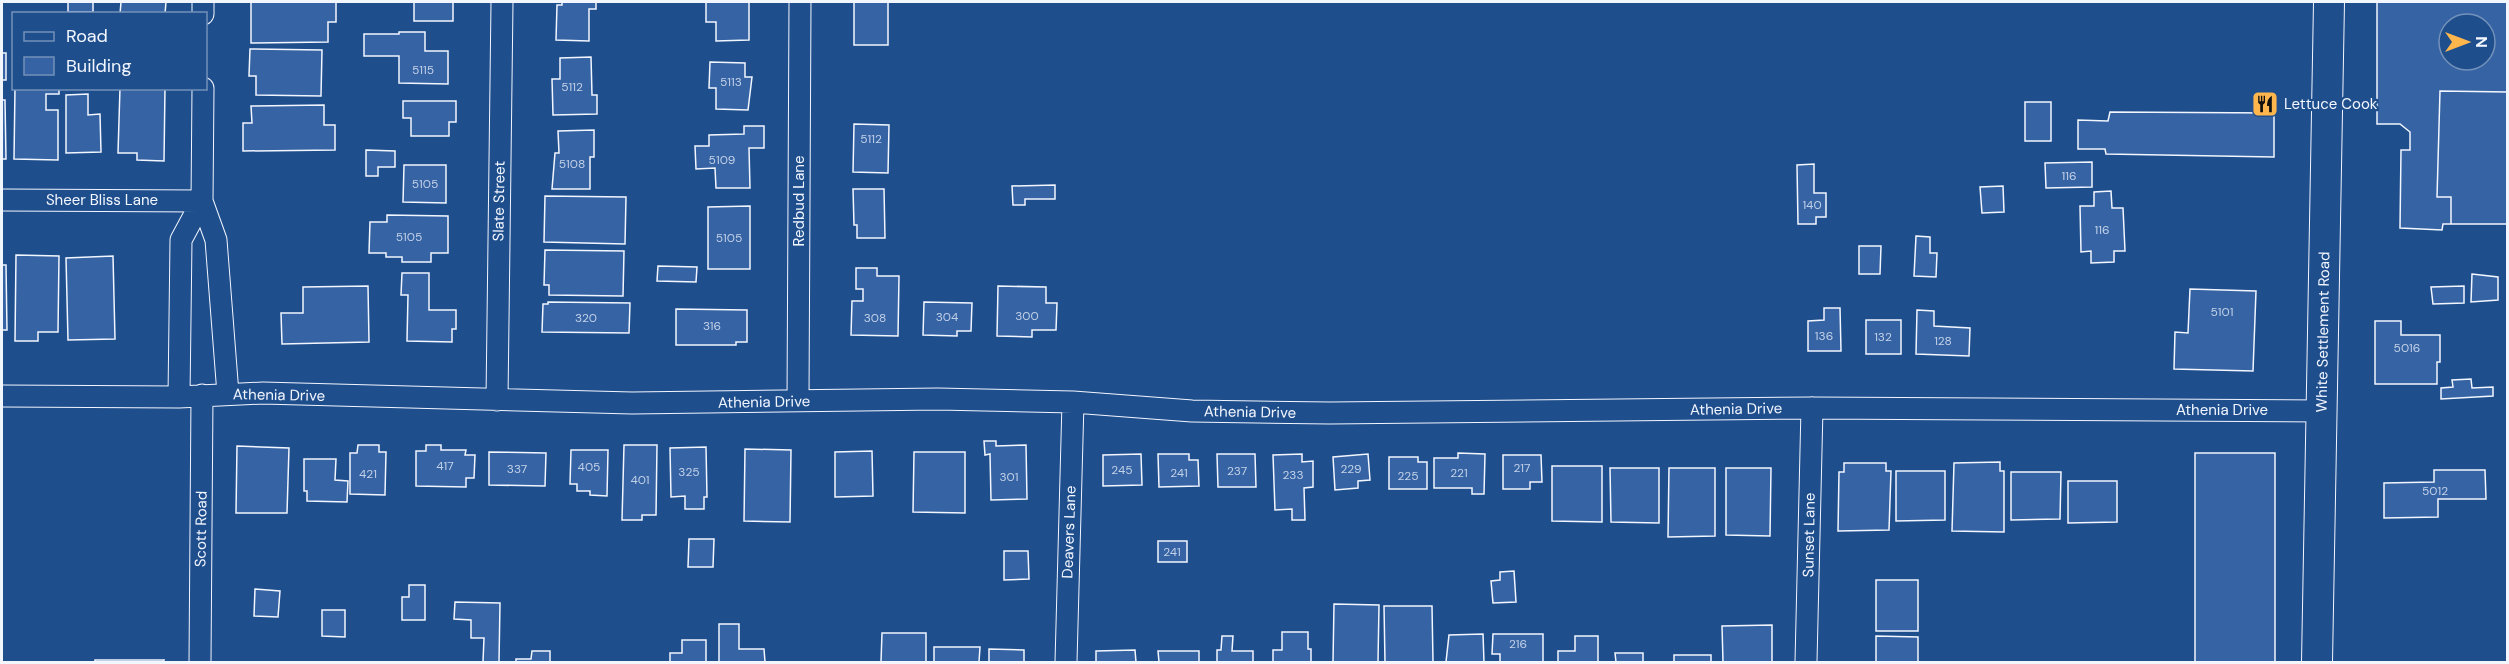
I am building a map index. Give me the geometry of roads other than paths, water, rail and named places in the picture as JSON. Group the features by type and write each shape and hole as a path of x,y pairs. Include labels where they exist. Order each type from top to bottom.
{"main road":[{"name":"White Settlement Road","path":"2318,663 2329,2"}],"street":[{"name":"Slate Street","path":"497,399 501,2"},
{"name":"Redbud Lane","path":"798,402 800,2"},
{"path":"203,90 202,201 216,240 228,394"},
{"name":"Sheer Bliss Lane","path":"2,200 202,201"},
{"path":"179,397 181,240 202,201"},
{"name":"Athenia Drive","path":"2,396 179,397 228,394 632,403 938,399 1072,402 1192,411 1330,413 1812,408 2322,411"},
{"name":"Scott Road","path":"200,663 202,395"},
{"name":"Deavers Lane","path":"1066,663 1072,402"},
{"name":"Sunset Lane","path":"1806,663 1812,408"}],"place":[{"name":"Lettuce Cook","path":"2265,104"}]}
